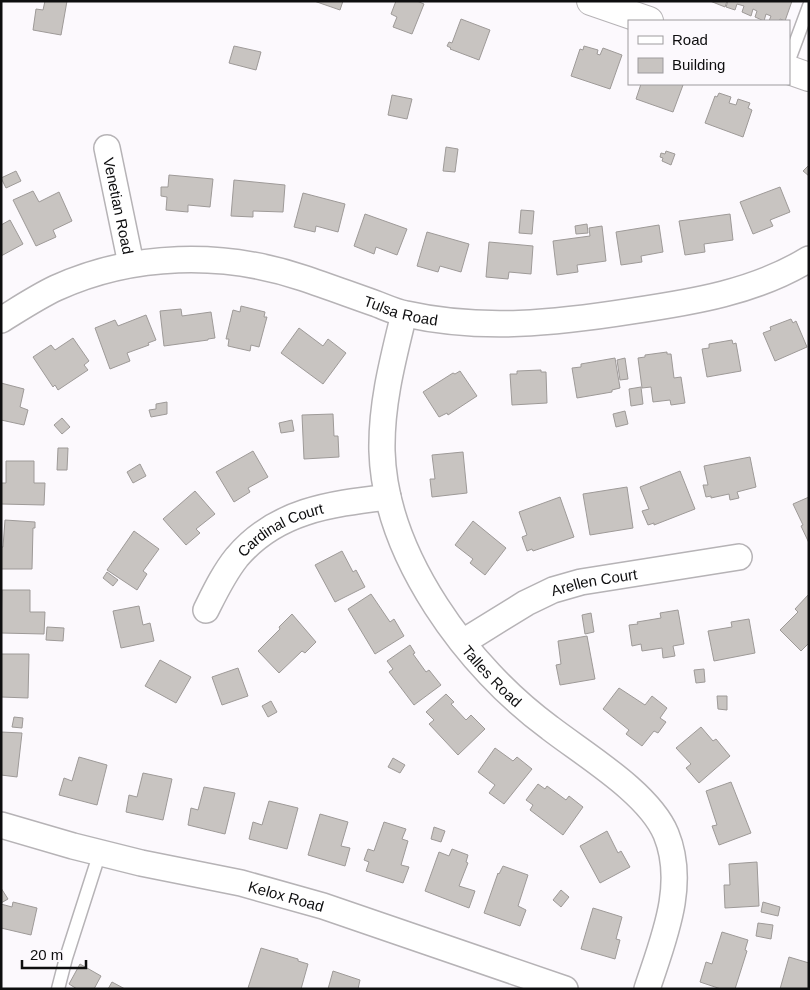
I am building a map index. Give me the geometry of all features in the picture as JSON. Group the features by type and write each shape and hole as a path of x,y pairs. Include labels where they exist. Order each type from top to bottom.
{"street":[{"path":"592,1 646,20"},
{"path":"790,70 809,77"},
{"name":"Venetian Road","path":"107,148 131,264"},
{"name":"Tulsa Road","path":"1,320 55,288 91,275 131,264 176,259 222,261 264,267 302,277 404,314 444,322 486,325 580,319 670,306 721,295 762,283 809,259"},
{"name":"Talles Road","path":"404,314 388,379 382,419 382,452 388,497 401,538 417,573 435,604 484,671 539,721 628,786 648,807 666,834 674,868 672,896 668,925 647,989"},
{"name":"Cardinal Court","path":"206,610 222,578 238,556 258,536 282,520 310,510 345,502 388,497"},
{"name":"Arellen Court","path":"463,642 526,603 553,590 580,582 739,557"},
{"name":"Kelox Road","path":"1,825 100,852 241,883 323,906 565,989"}],"lane":[{"path":"790,57 809,6"},
{"path":"58,989 100,852"}],"building":[{"path":"45,1 67,1 61,35 33,30 36,9 43,10"},
{"path":"314,1 343,1 340,10"},
{"path":"396,1 417,1 424,4 412,34 393,27 397,17 391,14"},
{"path":"710,1 727,1 725,7"},
{"path":"728,1 792,1 785,20 769,20 771,16 766,14 764,20 762,20 755,17 757,11 753,9 751,16 742,12 744,6 737,4 735,10 726,7"},
{"path":"461,19 490,30 479,60 450,49 447,46 449,42 452,43"},
{"path":"234,46 261,52 256,70 229,63"},
{"path":"584,46 598,50 597,54 600,55 603,48 622,55 610,89 571,76 580,49 583,50"},
{"path":"641,85 683,85 673,112 636,99"},
{"path":"719,93 731,97 729,103 736,105 738,99 750,103 748,108 752,110 743,137 705,123 715,96 717,97"},
{"path":"392,95 412,99 407,119 388,115"},
{"path":"446,147 458,149 455,172 443,171"},
{"path":"666,151 675,154 671,165 662,161 663,158 660,157 661,153 665,154"},
{"path":"809,165 809,176 803,171"},
{"path":"16,171 21,181 6,188 1,178"},
{"path":"169,175 213,179 210,207 188,205 188,212 166,210 167,197 161,196 161,187 168,187"},
{"path":"234,180 285,185 283,212 253,211 253,217 231,216"},
{"path":"780,187 790,212 770,220 773,226 753,234 740,202"},
{"path":"33,191 39,202 59,192 72,221 53,230 56,237 36,246 13,200"},
{"path":"303,193 345,204 338,232 316,226 315,232 294,227"},
{"path":"521,210 534,211 532,234 519,233"},
{"path":"365,214 407,229 397,255 376,247 374,254 354,246"},
{"path":"730,214 733,240 704,244 705,252 685,255 679,221"},
{"path":"10,220 23,244 1,256 1,225"},
{"path":"587,224 588,233 576,234 575,226"},
{"path":"659,225 663,252 641,256 642,262 621,265 616,232"},
{"path":"602,226 606,261 577,265 578,272 557,275 553,241 590,236 589,228"},
{"path":"427,232 469,244 461,272 440,266 438,272 417,266"},
{"path":"489,242 533,246 531,274 509,272 508,279 486,277"},
{"path":"241,306 265,312 264,317 267,317 259,347 251,345 250,351 228,346 229,339 226,339 233,310 240,312"},
{"path":"181,309 182,316 211,312 215,338 164,346 160,311"},
{"path":"146,315 156,340 148,343 149,345 127,353 130,361 110,369 95,328 115,320 118,326"},
{"path":"791,319 793,323 796,321 807,347 775,361 763,333 771,330 770,327"},
{"path":"299,328 323,346 328,339 346,353 323,384 281,353"},
{"path":"73,338 89,361 84,365 88,370 58,390 55,385 53,387 33,357 51,345 55,350"},
{"path":"732,340 733,344 736,343 741,371 707,377 702,349 709,348 709,344"},
{"path":"667,352 667,354 671,354 674,378 681,377 685,403 671,405 670,400 653,402 651,387 642,388 638,358 645,357 645,355"},
{"path":"615,358 620,388 612,390 612,392 577,398 572,368 581,367 581,364"},
{"path":"625,358 628,379 620,380 617,360"},
{"path":"541,370 541,372 546,372 547,403 512,405 510,374 517,374 517,371"},
{"path":"460,371 477,396 448,415 447,413 439,417 423,392 453,373 455,374"},
{"path":"1,383 24,389 20,407 28,410 24,425 1,420"},
{"path":"641,387 643,404 631,406 629,389"},
{"path":"167,402 167,414 151,417 149,410 156,409 156,404"},
{"path":"625,411 628,424 616,427 613,414"},
{"path":"333,414 334,436 338,436 339,457 304,459 302,415"},
{"path":"62,418 70,427 62,434 54,425"},
{"path":"292,420 294,431 281,433 279,423"},
{"path":"58,448 68,448 67,470 57,470"},
{"path":"253,451 268,477 248,488 250,492 234,502 216,472"},
{"path":"463,452 467,493 432,497 430,479 435,479 432,455"},
{"path":"750,457 756,487 737,492 739,498 730,500 729,494 711,498 711,496 706,497 703,485 708,485 704,466"},
{"path":"6,461 34,461 34,483 45,483 44,505 1,504 1,483 6,483"},
{"path":"140,464 146,476 133,483 127,472"},
{"path":"680,471 695,509 654,525 654,523 648,525 642,511 649,509 640,487"},
{"path":"627,487 633,528 590,535 583,494"},
{"path":"195,491 215,514 196,529 200,533 186,545 163,519"},
{"path":"560,497 574,537 533,551 532,549 527,551 522,537 527,535 519,512"},
{"path":"809,497 809,543 793,504"},
{"path":"5,520 35,522 35,528 33,528 32,569 1,569 1,547 3,547"},
{"path":"473,521 506,548 485,575 470,563 473,559 455,545"},
{"path":"134,531 159,549 143,571 147,574 137,590 107,570"},
{"path":"342,551 353,572 356,570 365,587 335,602 315,565"},
{"path":"107,572 118,580 113,586 103,578"},
{"path":"2,590 30,590 30,612 45,612 44,634 1,633"},
{"path":"371,594 390,622 394,619 404,636 375,654 348,609"},
{"path":"809,594 809,643 801,651 780,630 798,612 795,609"},
{"path":"139,606 143,625 150,623 154,641 121,648 113,611"},
{"path":"678,610 684,644 673,646 675,656 663,658 662,648 642,651 641,644 632,646 629,625 661,618 660,613"},
{"path":"591,613 594,632 585,634 582,615"},
{"path":"292,614 316,642 305,653 302,651 279,673 258,651"},
{"path":"749,619 755,653 714,661 708,631 732,627 731,622"},
{"path":"47,627 64,628 63,641 46,640"},
{"path":"587,636 595,679 560,685 556,665 561,664 558,641"},
{"path":"410,645 415,653 413,654 426,672 429,670 441,685 414,705 389,672 393,669 387,661"},
{"path":"1,654 29,654 28,698 1,697"},
{"path":"160,660 191,677 176,703 145,686"},
{"path":"238,668 248,696 222,705 212,677"},
{"path":"704,669 705,682 696,683 694,670"},
{"path":"619,688 645,705 652,696 667,708 660,718 666,722 658,733 654,731 642,746 626,734 629,730 603,709"},
{"path":"446,694 454,702 451,704 466,720 471,715 485,729 458,755 429,724 434,720 426,712"},
{"path":"717,696 727,696 727,710 718,709"},
{"path":"271,701 277,712 268,717 262,706"},
{"path":"14,717 23,718 22,728 12,727"},
{"path":"701,727 713,741 716,739 730,756 699,783 686,768 691,764 676,748"},
{"path":"1,732 22,733 17,777 1,775"},
{"path":"495,748 513,761 517,757 532,769 504,804 489,793 495,785 478,772"},
{"path":"79,757 107,765 97,805 59,795 64,778 72,781"},
{"path":"393,758 405,765 400,773 388,767"},
{"path":"143,773 172,779 163,820 126,812 129,795 137,797"},
{"path":"731,782 751,833 719,845 712,826 717,825 706,791"},
{"path":"538,784 545,789 547,786 566,800 569,796 583,807 563,835 530,810 533,805 526,800"},
{"path":"204,787 235,793 225,834 188,825 191,808 198,810"},
{"path":"269,801 298,808 287,849 249,839 253,822 262,825"},
{"path":"320,814 348,822 341,846 350,848 345,866 308,855"},
{"path":"384,822 406,829 402,839 408,841 401,865 409,867 403,883 366,871 369,862 364,860 368,849 374,851"},
{"path":"434,827 445,831 441,842 431,839"},
{"path":"607,831 618,853 621,851 630,867 600,883 580,846"},
{"path":"452,849 468,855 466,862 468,863 459,886 475,891 469,908 425,891 439,852 449,856"},
{"path":"757,862 759,906 725,908 724,885 730,885 729,864"},
{"path":"503,866 528,875 518,906 526,910 520,926 484,913 498,873"},
{"path":"1,888 8,899 1,903"},
{"path":"561,890 569,897 561,907 553,900"},
{"path":"13,902 37,908 31,935 1,928 1,904 12,907"},
{"path":"763,902 780,907 778,916 761,912"},
{"path":"593,908 622,917 616,939 620,940 615,959 581,949"},
{"path":"758,923 773,925 771,939 756,936"},
{"path":"722,932 748,940 745,950 747,951 735,989 721,989 700,982 706,962 712,964"},
{"path":"261,948 298,959 298,961 308,964 301,989 248,988"},
{"path":"789,957 809,963 809,989 780,989"},
{"path":"80,964 101,976 94,989 77,989 69,984"},
{"path":"333,971 360,980 358,989 328,989"},
{"path":"112,982 125,989 108,989"}]}
